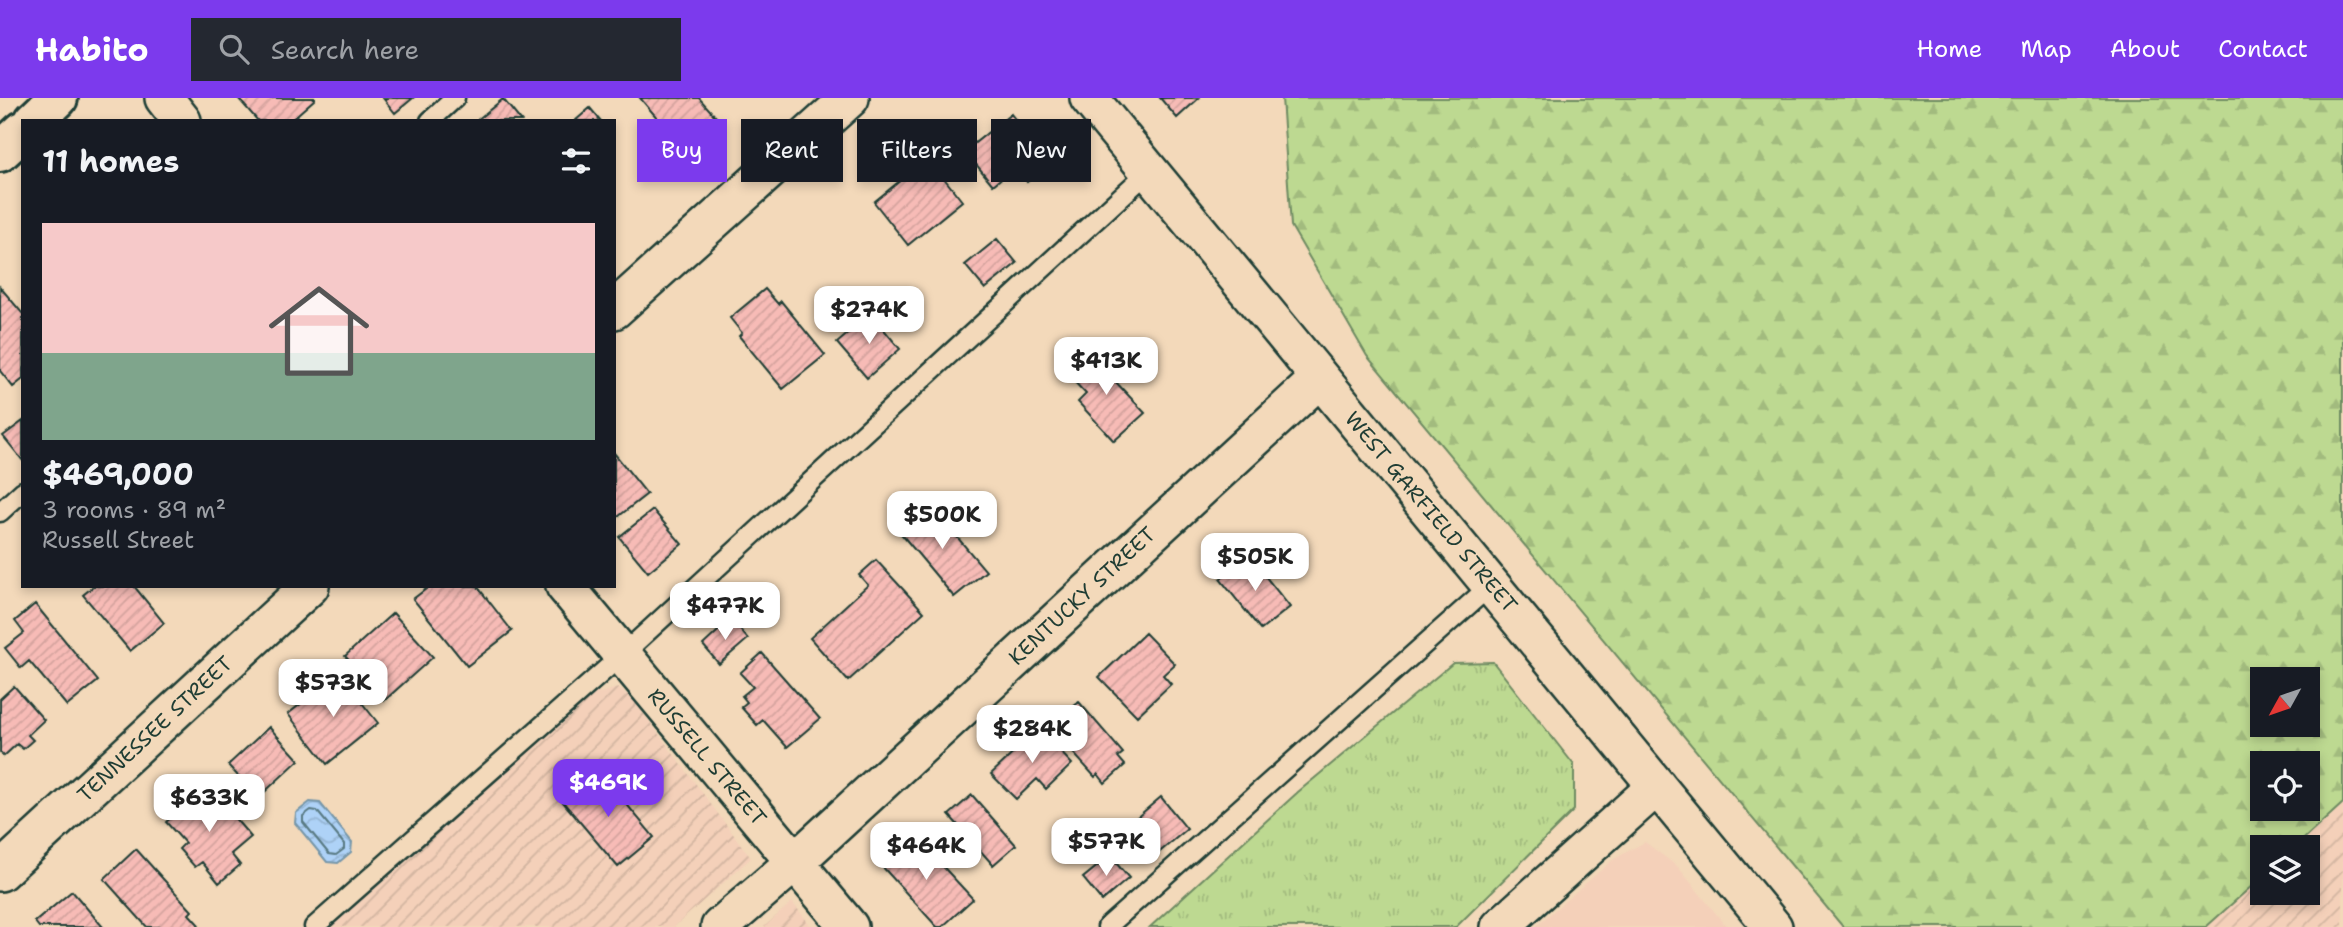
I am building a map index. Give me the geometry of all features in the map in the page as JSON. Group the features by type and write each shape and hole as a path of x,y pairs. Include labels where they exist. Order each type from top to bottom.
{"street":[{"path":"36,119 58,98"},
{"path":"164,98 180,119"},
{"path":"616,308 850,98"},
{"name":"WEST GARFIELD STREET","path":"1088,98 1773,927"},
{"path":"0,152 21,133"},
{"name":"KENTUCKY STREET","path":"720,927 1320,378"},
{"name":"TENNESSEE STREET","path":"0,872 308,588"},
{"name":"RUSSELL STREET","path":"567,588 849,927"},
{"path":"1500,927 1657,786"}],"lane":[{"path":"432,119 455,98"},
{"path":"314,927 622,655 1149,171"},
{"path":"0,512 21,493"},
{"path":"1107,927 1491,585"}],"shaded area":[{"path":"586,676 600,693 618,688 632,698 751,858 674,927 316,927"},
{"path":"2343,803 2343,927 2206,927 2250,888 2250,905 2320,905 2320,835 2308,835"},
{"path":"1645,842 1678,867 1727,927 1535,927 1614,859"},
{"path":"792,902 812,927 764,927"}],"green space":[{"path":"1282,98 2343,98 2343,803 2308,835 2250,835 2250,888 2206,927 1843,927 1367,356 1291,226"},
{"path":"1493,662 1574,765 1574,810 1456,927 1150,927 1298,792 1453,663"}],"water":[{"path":"310,802 320,803 352,842 351,852 338,863 327,862 295,823 296,813"}],"building":[{"path":"238,98 315,98 292,119 256,119"},
{"path":"383,98 413,98 395,113"},
{"path":"640,98 699,98 716,117 714,119 658,119"},
{"path":"1160,98 1199,98 1177,118"},
{"path":"503,99 519,119 478,119"},
{"path":"590,108 599,119 577,119"},
{"path":"991,130 991,182 997,182 993,185 977,166 977,141"},
{"path":"899,182 947,182 962,201 908,245 874,202"},
{"path":"997,239 1017,263 985,289 965,265"},
{"path":"0,287 21,312 21,381 13,387 0,371"},
{"path":"765,289 778,304 781,301 825,355 783,389 739,336 742,333 730,318"},
{"path":"871,314 900,349 867,378 837,343"},
{"path":"1097,352 1118,375 1113,379 1145,413 1114,441 1078,402 1086,394 1070,377"},
{"path":"21,422 21,458 3,436"},
{"path":"616,455 647,494 616,518"},
{"path":"929,504 986,571 954,597 898,530"},
{"path":"653,510 682,544 648,572 619,537"},
{"path":"1249,556 1290,607 1261,630 1220,579"},
{"path":"876,560 924,612 848,681 810,638 868,585 859,575"},
{"path":"92,588 136,588 164,623 130,651 83,595"},
{"path":"427,588 479,588 512,631 467,666 413,599"},
{"path":"35,604 98,681 67,706 29,661 21,668 5,648 24,633 15,621"},
{"path":"393,613 433,657 385,700 345,656"},
{"path":"731,619 748,639 719,664 703,645"},
{"path":"1145,633 1175,664 1163,675 1171,684 1137,716 1099,677"},
{"path":"762,653 820,719 787,747 763,720 757,725 741,707 747,702 742,696 753,687 740,673"},
{"path":"339,674 378,723 327,764 288,714"},
{"path":"14,686 44,720 28,735 33,740 23,749 17,744 4,756 0,752 0,699"},
{"path":"1079,702 1123,753 1118,757 1125,765 1105,783 1098,774 1095,777 1050,727"},
{"path":"269,727 299,760 258,798 228,765"},
{"path":"1039,729 1072,764 1046,789 1037,779 1016,799 991,774"},
{"path":"599,771 654,837 618,867 563,802"},
{"path":"207,786 251,837 231,854 240,865 219,883 202,862 195,867 179,849 185,843 166,822"},
{"path":"972,795 1016,845 993,865 949,815"},
{"path":"1161,797 1187,829 1156,855 1129,824"},
{"path":"913,834 973,899 942,927 937,927 880,864"},
{"path":"136,849 192,911 189,914 199,925 197,927 147,927 104,879"},
{"path":"1110,856 1129,878 1102,901 1083,878"},
{"path":"72,891 103,927 39,927 35,922"}]}
